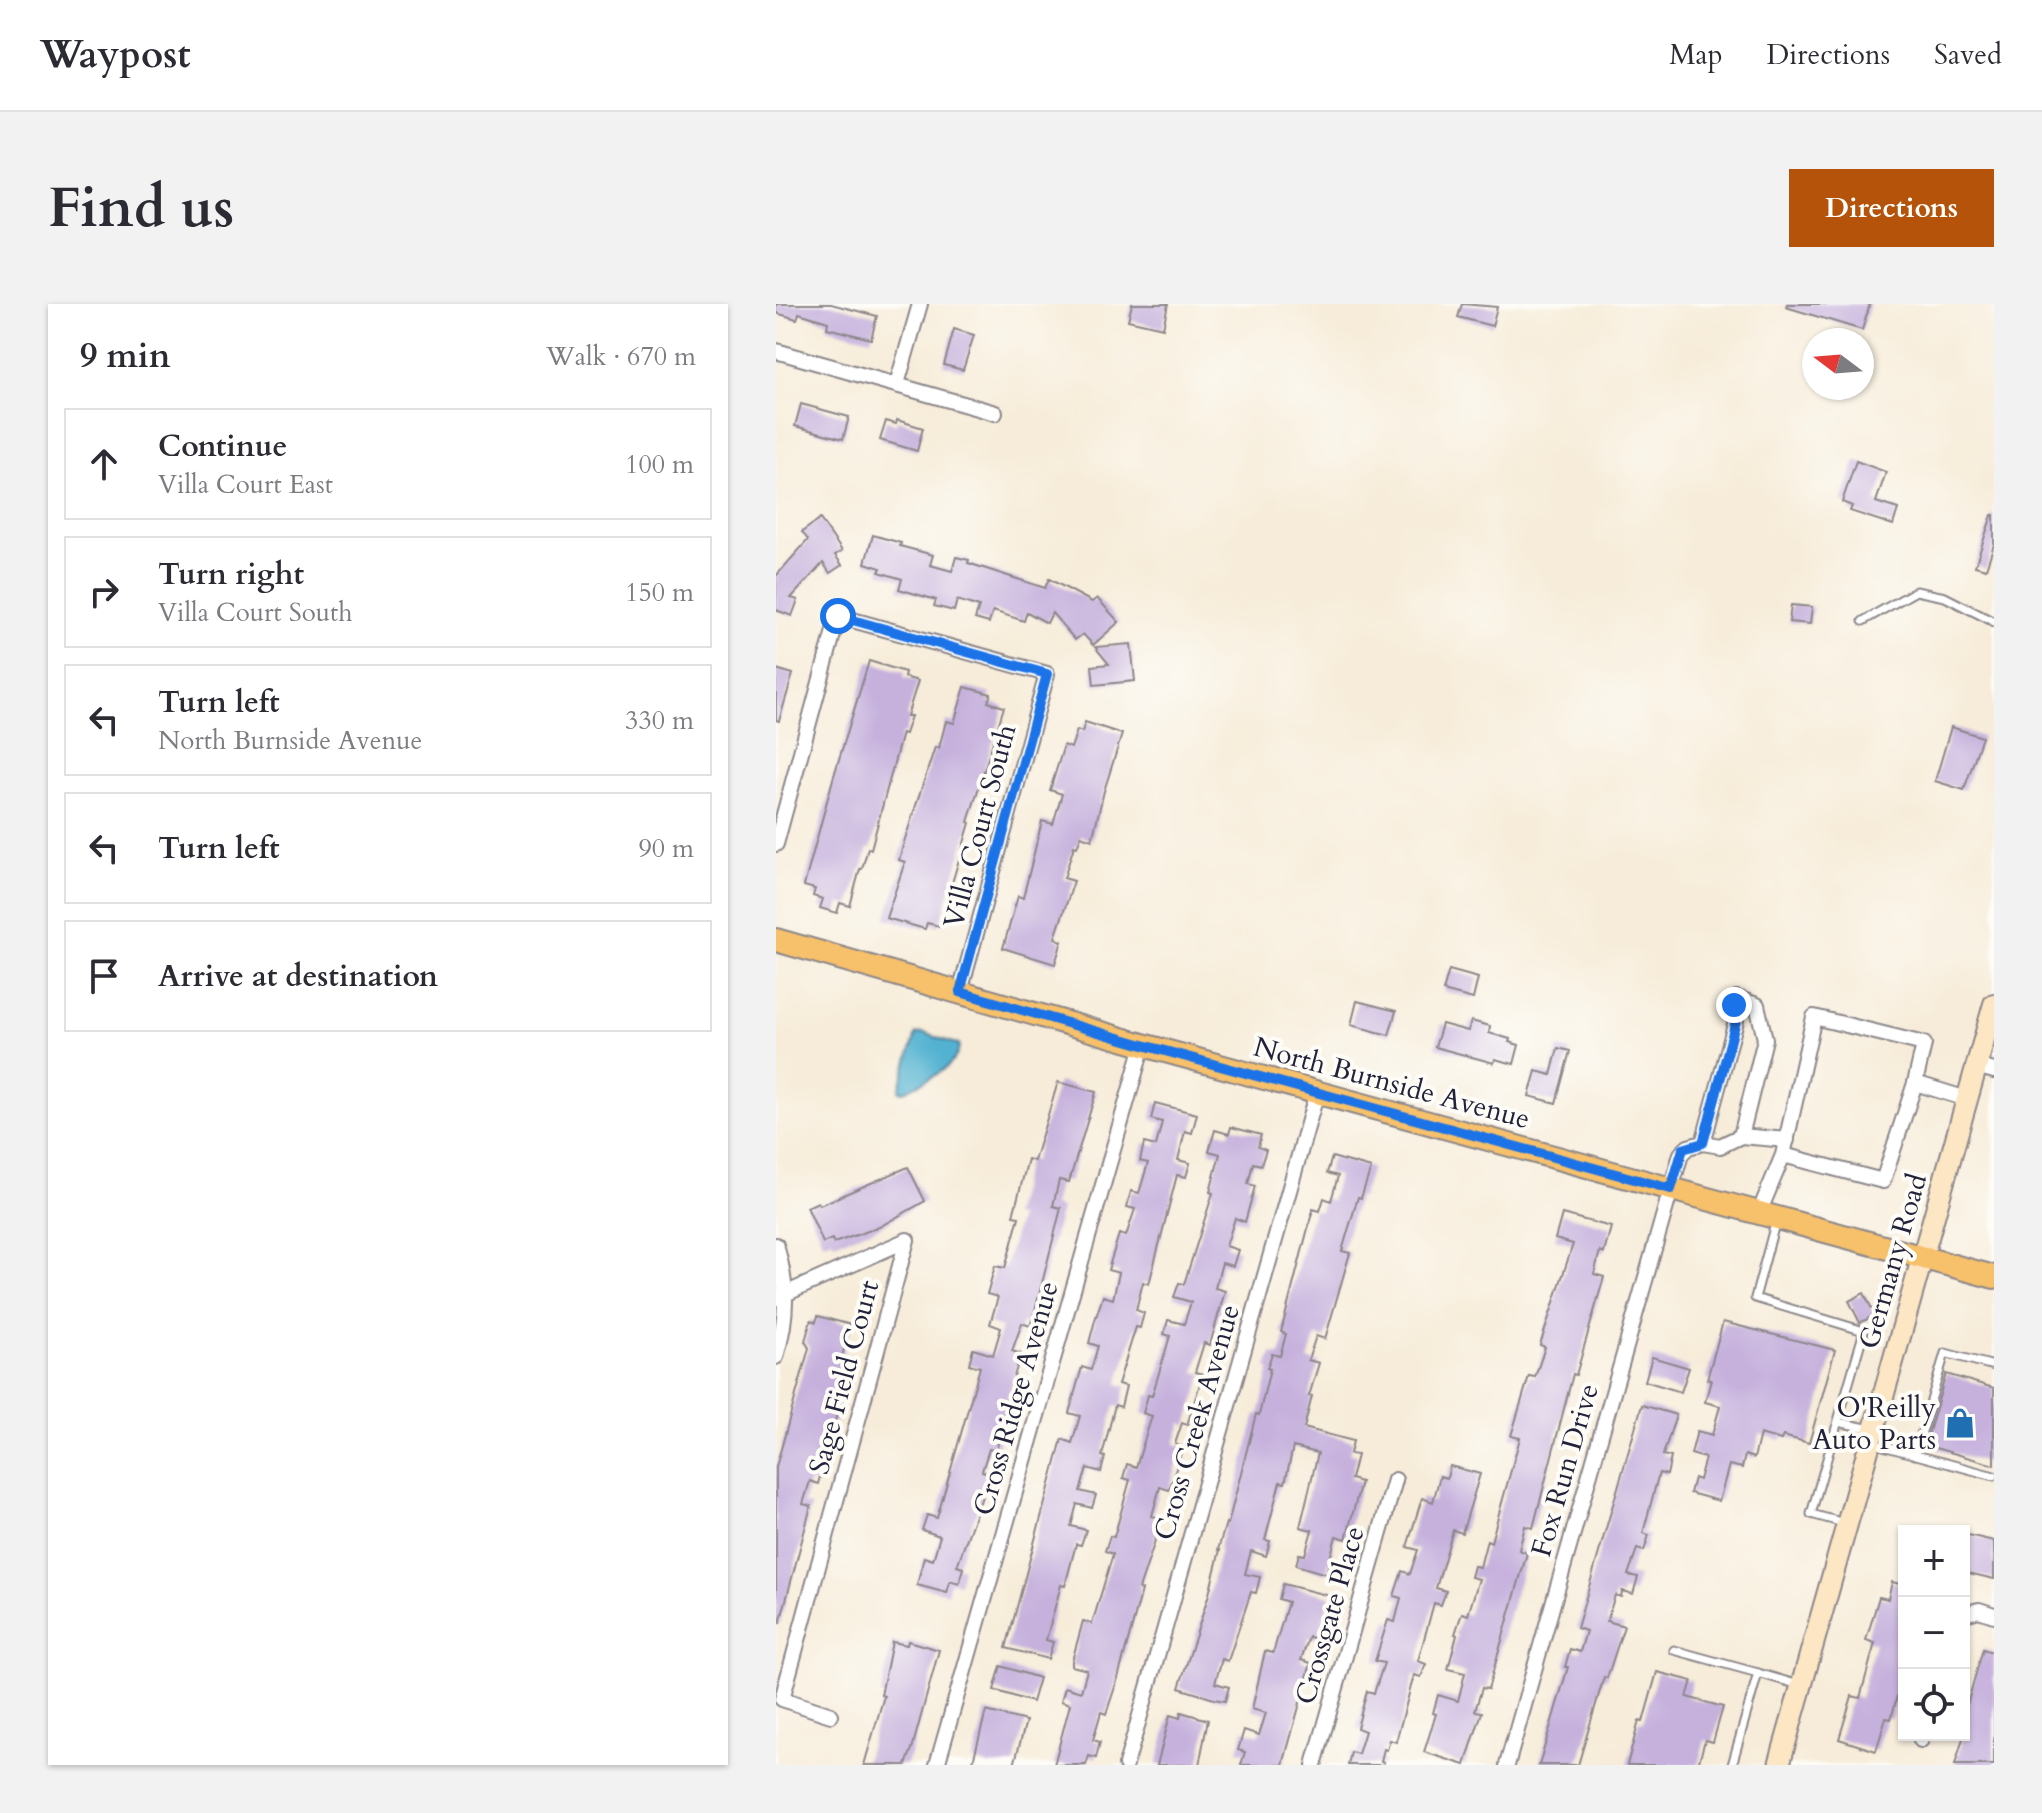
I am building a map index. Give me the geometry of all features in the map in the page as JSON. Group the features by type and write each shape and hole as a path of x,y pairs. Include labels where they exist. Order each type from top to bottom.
{"main road":[{"name":"North Burnside Avenue","path":"777,943 1994,1277"},
{"name":"Germany Road","path":"1779,1765 1967,1099 1985,1069 1994,1004"}],"street":[{"path":"897,384 920,304"},
{"path":"776,351 995,413"},
{"name":"Villa Court South","path":"776,844 838,616 1047,674 960,992"},
{"path":"1741,1136 1765,1039 1757,1005 1737,998 1733,1013 1736,1021 1703,1143 1720,1146 1741,1136 1785,1147 1883,1181 1915,1083 1924,1044 1814,1017 1785,1147 1768,1215"},
{"name":"Cross Ridge Avenue","path":"937,1765 1143,1045"},
{"path":"1915,1083 1967,1099"},
{"name":"Cross Creek Avenue","path":"1126,1765 1317,1092"},
{"name":"Fox Run Drive","path":"1507,1765 1683,1149 1703,1143"},
{"name":"Sage Field Court","path":"781,1295 907,1240 782,1699 831,1715"},
{"path":"776,1245 785,1322 776,1357"},
{"name":"Crossgate Place","path":"1314,1765 1395,1480"},
{"path":"1970,1612 1979,1610 1994,1615"}],"lane":[{"path":"1863,621 1916,591 1945,597 1994,622"},
{"path":"1768,1215 1755,1298 1864,1331 1811,1514 1847,1524"},
{"path":"1915,1455 1945,1353 1994,1366"},
{"path":"1838,1422 1915,1455 1994,1476"},
{"path":"1674,1650 1802,1686"},
{"path":"1732,1765 1758,1673"}],"water":[{"path":"924,1033 959,1045 957,1054 938,1074 902,1092 899,1090 916,1034"}],"building":[{"path":"776,304 831,304 877,316 871,339 827,328 828,322 799,313 797,319 776,313"},
{"path":"1132,304 1168,304 1163,328 1128,320"},
{"path":"1462,304 1497,307 1492,326 1458,317"},
{"path":"1787,304 1870,304 1863,328 1786,307"},
{"path":"954,329 974,335 963,370 944,365"},
{"path":"801,404 849,417 843,439 795,426"},
{"path":"897,420 923,428 917,451 880,440 886,421 896,424"},
{"path":"1856,461 1886,472 1876,502 1898,509 1893,525 1850,511 1852,506 1842,502"},
{"path":"1992,515 1994,544 1986,569 1975,566"},
{"path":"820,519 842,551 835,555 842,565 830,573 823,563 791,598 798,600 792,616 776,610 776,576 808,540 802,532"},
{"path":"873,535 933,555 930,565 952,571 956,557 1045,588 1049,579 1092,602 1097,598 1119,622 1093,645 1083,634 1075,640 1052,613 1047,623 1027,612 1024,621 993,611 989,623 975,619 979,607 957,600 954,611 934,606 936,600 899,589 902,579 879,572 881,568 865,563"},
{"path":"1791,605 1812,607 1810,624 1789,622"},
{"path":"1131,644 1135,681 1094,685 1092,666 1109,664 1095,647"},
{"path":"869,661 905,672 904,677 918,681 907,716 911,716 905,734 902,733 871,849 868,848 860,869 850,906 840,903 837,913 820,908 823,899 813,896 815,889 804,886"},
{"path":"776,669 793,674 779,721 776,720"},
{"path":"965,687 991,694 988,702 1004,707 939,926 927,923 925,929 886,918 905,862 899,860 904,842 935,747 939,748 946,721 954,723"},
{"path":"1085,722 1122,734 1092,840 1081,836 1077,847 1074,846 1064,878 1074,881 1055,938 1062,941 1055,964 1003,948 1018,896 1023,898 1042,821 1053,824 1062,794 1050,790 1064,745 1071,748 1077,730 1082,732"},
{"path":"1951,727 1982,737 1964,790 1935,781"},
{"path":"1449,970 1478,978 1473,999 1443,991"},
{"path":"1357,1001 1396,1011 1389,1035 1351,1025"},
{"path":"1471,1021 1490,1026 1489,1033 1519,1045 1514,1064 1495,1059 1494,1063 1435,1047 1442,1024 1468,1031"},
{"path":"1558,1048 1570,1051 1556,1103 1529,1096 1536,1071 1551,1075"},
{"path":"1058,1082 1096,1092 1069,1182 1059,1180 1053,1206 1061,1208 1035,1311 1030,1326 1022,1323 1012,1351 1021,1354 1007,1399 1010,1400 996,1451 989,1449 982,1471 990,1474 957,1566 963,1568 959,1584 950,1581 947,1593 917,1585 924,1557 933,1560 940,1536 922,1530 927,1515 937,1518 980,1367 969,1364 973,1349 993,1355 1001,1328 990,1324 998,1297 987,1294 995,1266 1005,1268 1019,1217 1013,1216 1028,1159 1034,1161"},
{"path":"1155,1103 1197,1114 1192,1133 1185,1131 1178,1160 1190,1163 1186,1177 1177,1175 1149,1284 1143,1282 1136,1310 1144,1313 1140,1328 1136,1327 1118,1384 1126,1386 1121,1407 1115,1405 1101,1472 1087,1468 1080,1491 1096,1495 1092,1508 1077,1504 1071,1526 1086,1530 1081,1545 1076,1544 1065,1586 1061,1585 1046,1640 1053,1642 1048,1659 1006,1648 1062,1439 1072,1443 1080,1416 1069,1413 1082,1367 1091,1370 1098,1346 1089,1343 1095,1320 1103,1296 1113,1299 1119,1273 1108,1270 1119,1234 1126,1236 1135,1209 1127,1207 1131,1191 1139,1193 1148,1163 1140,1161 1144,1143 1156,1146 1162,1122 1151,1119"},
{"path":"1231,1127 1261,1135 1258,1147 1266,1150 1261,1165 1253,1163 1248,1184 1255,1186 1245,1222 1235,1218 1226,1246 1238,1250 1233,1266 1222,1263 1215,1288 1225,1291 1210,1345 1204,1343 1195,1372 1203,1374 1187,1425 1182,1423 1175,1444 1183,1447 1169,1490 1160,1487 1152,1516 1160,1518 1154,1544 1139,1589 1142,1590 1118,1678 1106,1714 1101,1712 1093,1740 1100,1742 1096,1758 1089,1756 1086,1765 1054,1765 1070,1704 1061,1701 1065,1687 1081,1692 1087,1670 1072,1666 1072,1661 1083,1621 1092,1624 1113,1554 1105,1551 1110,1536 1114,1537 1130,1480 1123,1478 1127,1464 1136,1467 1152,1416 1143,1413 1148,1395 1152,1396 1170,1336 1164,1334 1168,1320 1184,1324 1191,1302 1174,1297 1179,1283 1184,1284 1213,1193 1210,1192 1220,1154 1209,1151 1215,1130 1229,1134"},
{"path":"1332,1157 1371,1168 1361,1198 1358,1197 1342,1251 1350,1253 1325,1339 1316,1336 1308,1360 1319,1363 1304,1428 1353,1441 1350,1454 1357,1455 1351,1479 1361,1482 1346,1539 1336,1536 1326,1574 1296,1565 1299,1554 1305,1555 1312,1530 1300,1527 1318,1453 1293,1447 1285,1483 1280,1482 1265,1540 1270,1541 1266,1556 1251,1551 1245,1574 1260,1577 1256,1593 1251,1592 1228,1661 1222,1659 1215,1683 1229,1687 1225,1701 1214,1699 1179,1688 1209,1594 1218,1550 1228,1524 1256,1414 1259,1415 1270,1369 1267,1368 1272,1354 1280,1356 1286,1334 1281,1332 1313,1209 1320,1211 1324,1198 1331,1201 1338,1176 1327,1173"},
{"path":"908,1167 925,1201 879,1227 834,1243 832,1239 823,1243 807,1207 818,1202 820,1205"},
{"path":"1562,1214 1611,1227 1594,1274 1604,1277 1576,1375 1573,1374 1533,1528 1525,1526 1519,1550 1527,1553 1488,1689 1482,1688 1475,1711 1482,1712 1465,1765 1424,1752 1436,1714 1433,1713 1438,1695 1458,1701 1465,1673 1448,1669 1455,1634 1462,1613 1468,1615 1479,1579 1471,1577 1474,1566 1480,1567 1487,1540 1491,1542 1520,1438 1511,1436 1529,1376 1535,1377 1545,1347 1540,1345 1573,1244 1555,1239"},
{"path":"1864,1293 1875,1315 1860,1323 1849,1301"},
{"path":"818,1316 851,1325 842,1356 853,1359 849,1373 841,1370 834,1394 842,1396 833,1428 825,1426 819,1449 827,1451 818,1484 810,1481 803,1504 811,1506 780,1623 776,1622 776,1467 809,1348 805,1341 811,1320 816,1322"},
{"path":"1723,1322 1835,1350 1809,1443 1760,1434 1754,1458 1745,1455 1742,1468 1729,1465 1719,1501 1690,1493 1694,1478 1699,1480 1705,1458 1691,1454 1697,1431 1712,1435 1720,1406 1705,1402 1711,1380 1707,1379"},
{"path":"1652,1357 1689,1368 1681,1392 1645,1381"},
{"name":"O'Reilly Auto Parts","path":"1946,1374 1994,1388 1994,1465 1925,1445"},
{"path":"1642,1405 1676,1415 1663,1455 1671,1457 1667,1475 1659,1473 1643,1533 1649,1535 1644,1551 1637,1549 1628,1575 1638,1577 1633,1594 1622,1591 1621,1597 1615,1595 1607,1621 1624,1626 1607,1678 1604,1677 1578,1765 1539,1765 1568,1667 1565,1667 1570,1649 1580,1652 1586,1631 1577,1628"},
{"path":"1450,1466 1480,1474 1462,1533 1453,1530 1436,1588 1446,1591 1441,1605 1434,1603 1418,1661 1426,1664 1421,1677 1414,1675 1396,1742 1390,1740 1387,1750 1384,1749 1383,1765 1348,1765 1351,1752 1358,1754 1365,1731 1357,1728 1367,1691 1374,1693 1384,1663 1375,1661 1388,1620 1395,1622 1401,1598 1394,1596 1402,1571 1410,1574 1418,1550 1407,1547 1422,1498 1433,1502 1440,1476 1447,1478"},
{"path":"1970,1535 1994,1541 1994,1579 1970,1573"},
{"path":"1892,1582 1898,1584 1898,1693 1891,1719 1886,1718 1876,1751 1839,1739 1852,1696 1860,1698 1875,1643 1866,1640 1879,1597 1888,1599"},
{"path":"1283,1584 1330,1596 1318,1639 1309,1637 1301,1660 1311,1663 1283,1765 1241,1765 1245,1752 1238,1750 1244,1730 1259,1735 1266,1713 1252,1709 1265,1651 1273,1653 1288,1602 1279,1599"},
{"path":"908,1641 939,1650 912,1749 906,1765 864,1765 884,1696 881,1695 892,1642 907,1645"},
{"path":"1983,1649 1994,1653 1994,1765 1955,1765 1962,1741 1970,1741 1970,1694"},
{"path":"1001,1666 1039,1678 1032,1702 994,1690"},
{"path":"1657,1672 1692,1681 1687,1697 1723,1707 1713,1742 1705,1740 1698,1765 1627,1765"},
{"path":"986,1711 1026,1721 1014,1765 987,1765 973,1761"},
{"path":"1181,1712 1208,1720 1199,1765 1157,1765 1170,1715 1180,1718"}],"place":[{"name":"O'Reilly Auto Parts","path":"1960,1423"}],"route":[{"path":"838,616 1047,674 960,992 1671,1189 1683,1149 1703,1143 1736,1021 1734,1005"}]}
